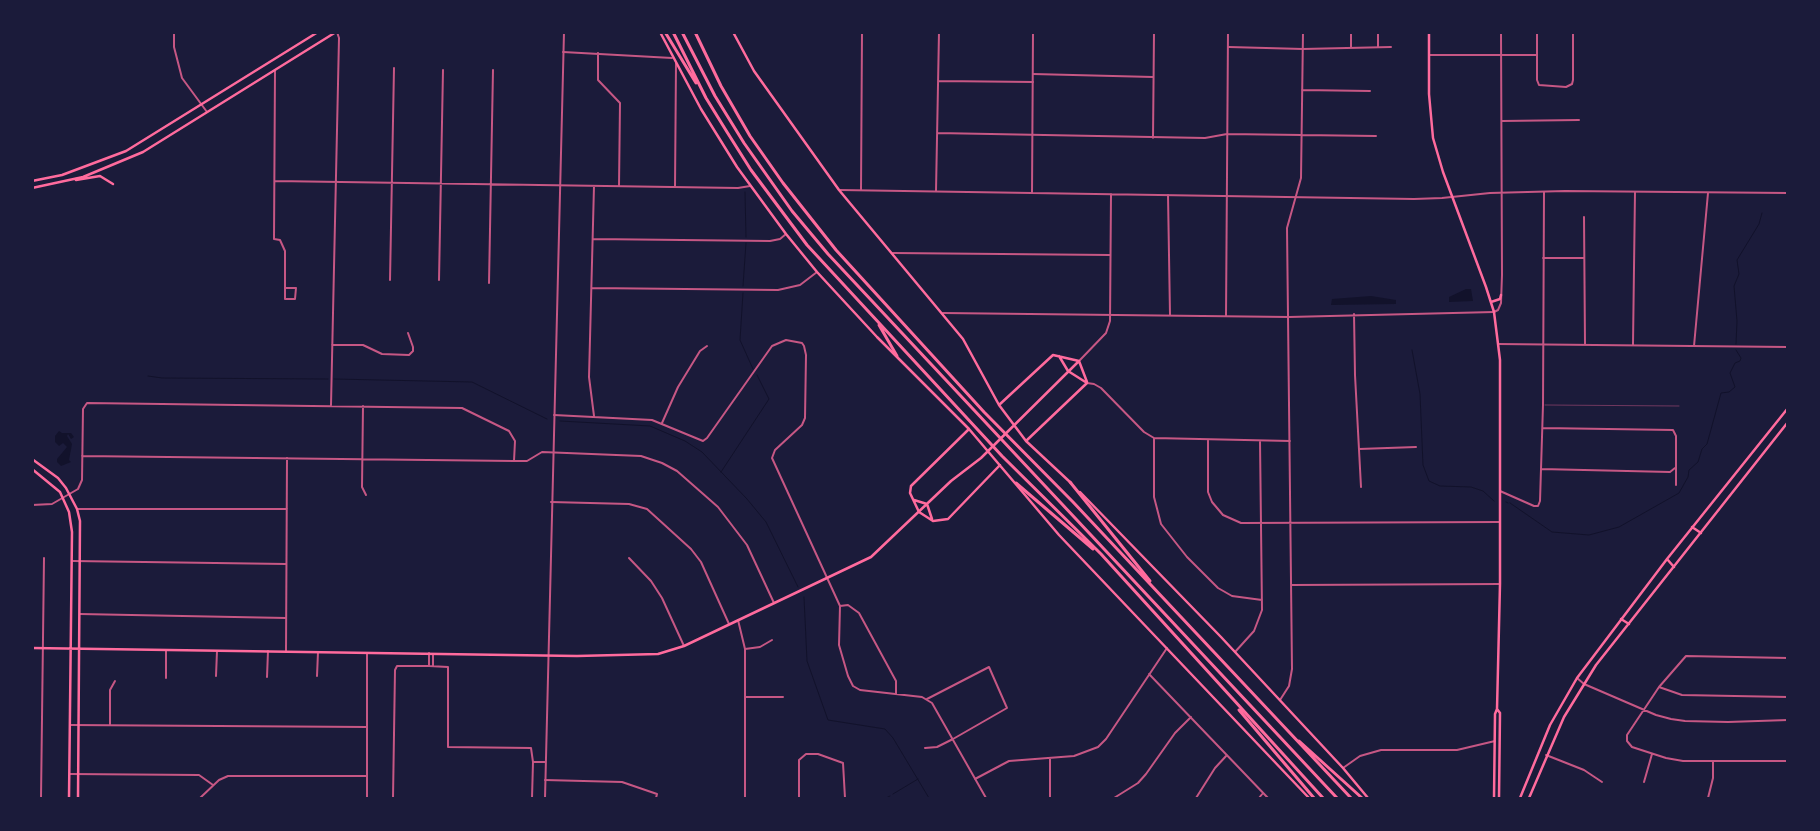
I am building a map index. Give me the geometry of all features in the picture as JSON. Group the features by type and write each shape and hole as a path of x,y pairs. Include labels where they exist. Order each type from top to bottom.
{"highway":[{"path":"665,32 751,170 807,245 1002,456 1101,554 1323,798"},
{"path":"674,32 706,98"},
{"path":"682,32 729,120 792,211 828,254 1337,798"},
{"path":"695,32 721,86 750,136 818,228 984,412 1013,439 1351,798"},
{"path":"878,322 897,356"},
{"path":"1070,482 1178,614"},
{"path":"1016,483 1082,542 1101,554"},
{"path":"1216,682 1314,798"},
{"path":"1278,722 1362,798"}],"main road":[{"path":"32,181 62,175 108,158 144,141 318,32"},
{"path":"72,180 111,167 143,152 337,32"},
{"path":"660,32 701,110 750,186 817,272 877,337 970,429 1044,519 1309,798"},
{"path":"733,32 754,71 839,190 963,339 999,405 1026,441 1070,482 1235,652 1343,768 1368,798"},
{"path":"1429,32 1432,128 1437,153 1491,302 1498,344 1501,382 1501,522 1497,709 1494,714 1494,798"},
{"path":"108,158 111,167"},
{"path":"32,188 100,176 113,184"},
{"path":"1491,302 1500,299 1501,295"},
{"path":"999,405 1044,361 1053,355 1079,361"},
{"path":"1058,355 1068,371 1087,383"},
{"path":"32,648 431,654 643,656 658,654 684,646 870,557 1026,415 1079,361"},
{"path":"1079,361 1087,383"},
{"path":"1026,441 1087,383"},
{"path":"1520,798 1550,725 1577,678 1692,527 1788,408"},
{"path":"1529,798 1564,717 1584,684 1788,422"},
{"path":"970,429 913,482 910,489 919,512 933,521 948,519 1000,465"},
{"path":"32,459 58,478 70,494 77,509 80,561 78,798"},
{"path":"32,469 51,482 63,498 70,520 73,561 70,798"},
{"path":"913,499 927,504"},
{"path":"927,504 933,521"},
{"path":"1692,527 1700,533"},
{"path":"1667,559 1674,567"},
{"path":"1621,619 1629,624"},
{"path":"1497,709 1500,713 1499,798"},
{"path":"1495,741 1500,740"}],"street":[{"path":"174,32 174,48 181,73 188,88 207,112"},
{"path":"331,406 337,32"},
{"path":"545,798 564,32"},
{"path":"862,32 862,190"},
{"path":"936,191 940,32"},
{"path":"1032,193 1033,32"},
{"path":"1153,138 1154,32"},
{"path":"1226,316 1228,32"},
{"path":"1280,700 1289,686 1292,670 1287,228 1301,178 1303,32"},
{"path":"1351,32 1351,46"},
{"path":"1378,32 1378,47"},
{"path":"943,313 1289,317 1494,312 1498,310 1501,295 1501,32"},
{"path":"1537,32 1537,80 1539,85 1566,87 1572,84 1573,32"},
{"path":"1228,48 1391,47"},
{"path":"563,52 672,58"},
{"path":"598,53 598,80 620,103 619,186"},
{"path":"1429,55 1537,54"},
{"path":"675,187 676,63"},
{"path":"390,280 394,68"},
{"path":"275,70 274,239 280,240 285,251 285,288 285,299 296,299 296,288 285,288"},
{"path":"439,280 443,70"},
{"path":"489,282 493,70"},
{"path":"1033,74 1153,77"},
{"path":"938,81 1033,82"},
{"path":"1302,90 1370,91"},
{"path":"1502,121 1579,120"},
{"path":"937,133 1153,138 1205,138 1227,134 1376,136"},
{"path":"274,180 561,186 738,188 750,186"},
{"path":"594,186 589,377 594,416"},
{"path":"839,190 1295,197 1452,197 1467,194 1635,191 1788,193"},
{"path":"1633,344 1635,191"},
{"path":"1500,491 1538,506 1542,469 1544,405 1544,192"},
{"path":"1694,346 1708,193"},
{"path":"1079,361 1106,333 1110,314 1111,194"},
{"path":"1168,195 1170,316"},
{"path":"1584,217 1585,344"},
{"path":"593,239 770,240 780,239 786,234"},
{"path":"893,253 1110,256"},
{"path":"1543,258 1584,258"},
{"path":"592,288 786,289 805,283 817,272"},
{"path":"1354,314 1361,487"},
{"path":"332,345 363,345 382,354 406,355 414,350 408,333"},
{"path":"554,415 634,417 662,423 703,441 772,346 786,340 797,341 804,346 805,418 802,424 775,450 772,458 840,606 841,656 850,681 860,690 927,700 936,707 986,798"},
{"path":"1498,344 1788,347"},
{"path":"662,423 678,387 700,350 707,346"},
{"path":"1087,383 1101,388 1144,432 1154,438 1290,442"},
{"path":"32,505 52,504 78,489 82,480 84,405 87,403 467,409 506,429 514,436 514,461"},
{"path":"363,406 362,487 366,495"},
{"path":"1543,428 1673,430 1676,436 1676,485"},
{"path":"1154,438 1154,496 1161,524 1187,557 1218,588 1232,596 1262,600"},
{"path":"1208,440 1206,487 1212,502 1223,515 1246,524 1501,522"},
{"path":"1235,652 1258,625 1262,600 1260,441"},
{"path":"1359,448 1416,447"},
{"path":"82,456 514,461 527,461 537,454 553,452 641,456 662,462 676,470 718,507 733,524 752,554 774,603"},
{"path":"286,651 287,458"},
{"path":"1542,469 1670,472 1675,468"},
{"path":"551,502 629,504 647,509 691,549 701,562 729,624"},
{"path":"77,509 287,509"},
{"path":"42,798 44,558"},
{"path":"629,558 652,581 684,646"},
{"path":"73,561 286,564"},
{"path":"1291,585 1500,584"},
{"path":"840,606 848,605 859,613 896,681 896,694"},
{"path":"80,614 286,618"},
{"path":"738,620 745,648 745,798"},
{"path":"745,648 760,647 772,640"},
{"path":"975,779 1010,762 1083,754 1098,747 1120,719 1167,648"},
{"path":"166,650 166,678"},
{"path":"216,676 217,650"},
{"path":"267,677 268,651"},
{"path":"317,676 318,652"},
{"path":"367,653 367,798"},
{"path":"429,666 431,654"},
{"path":"431,654 433,666"},
{"path":"1788,658 1686,656 1659,687 1628,732 1627,741 1632,746 1652,754 1683,761 1788,761"},
{"path":"393,798 395,670 397,666 448,667 448,747 531,748 533,762 532,798"},
{"path":"925,748 936,746 953,738 1007,708 989,667 927,700"},
{"path":"1149,674 1268,798"},
{"path":"1577,678 1584,684 1656,715 1685,721 1788,720"},
{"path":"110,725 110,690 115,681"},
{"path":"1659,687 1682,695 1788,697"},
{"path":"746,697 783,697"},
{"path":"1114,798 1138,784 1175,733 1191,717"},
{"path":"70,725 367,727"},
{"path":"1343,768 1365,754 1380,750 1458,750 1495,741"},
{"path":"799,798 799,760 806,754 818,754 843,763 845,798"},
{"path":"1644,782 1652,754"},
{"path":"1196,798 1215,768 1227,755"},
{"path":"1546,755 1584,770 1602,782"},
{"path":"1050,758 1050,798"},
{"path":"1708,798 1713,778 1713,761"},
{"path":"533,762 546,762"},
{"path":"70,774 199,775 213,785"},
{"path":"200,798 213,785 228,776 367,776"},
{"path":"545,780 622,782 658,794 656,798"},
{"path":"1260,798 1263,793"},
{"path":"1494,794 1499,794"}],"lane":[{"path":"1544,405 1679,406"}],"shaded area":[{"path":"1466,289 1471,289 1473,301 1449,302 1449,297"},
{"path":"1371,296 1396,300 1396,304 1331,305 1332,299"},
{"path":"59,431 71,433 74,437 71,439 68,434 67,436 72,444 69,460 71,462 61,466 57,459 67,447 63,443 59,446 55,442 55,436"}],"waterway":[{"path":"745,192 746,237"},
{"path":"1736,344 1737,321 1734,286 1739,274 1737,260 1759,224 1762,213"},
{"path":"743,286 746,243"},
{"path":"743,293 740,340 753,369"},
{"path":"1412,350 1420,394 1423,465 1429,481 1440,486 1471,487 1483,491 1494,501"},
{"path":"1510,503 1552,532 1589,535 1619,527 1679,493 1688,477 1689,470 1698,462 1702,449 1707,444 1721,393 1729,392 1735,387 1730,373 1735,363 1740,361 1741,358 1736,350"},
{"path":"721,472 769,399 757,375"},
{"path":"148,376 162,378 328,379"},
{"path":"334,379 472,382 547,419"},
{"path":"560,421 650,426 685,441 702,452 766,522 798,587"},
{"path":"804,597 807,661 828,720 885,729 893,738 929,798"},
{"path":"893,794 918,779"},
{"path":"886,798 890,796"}]}
